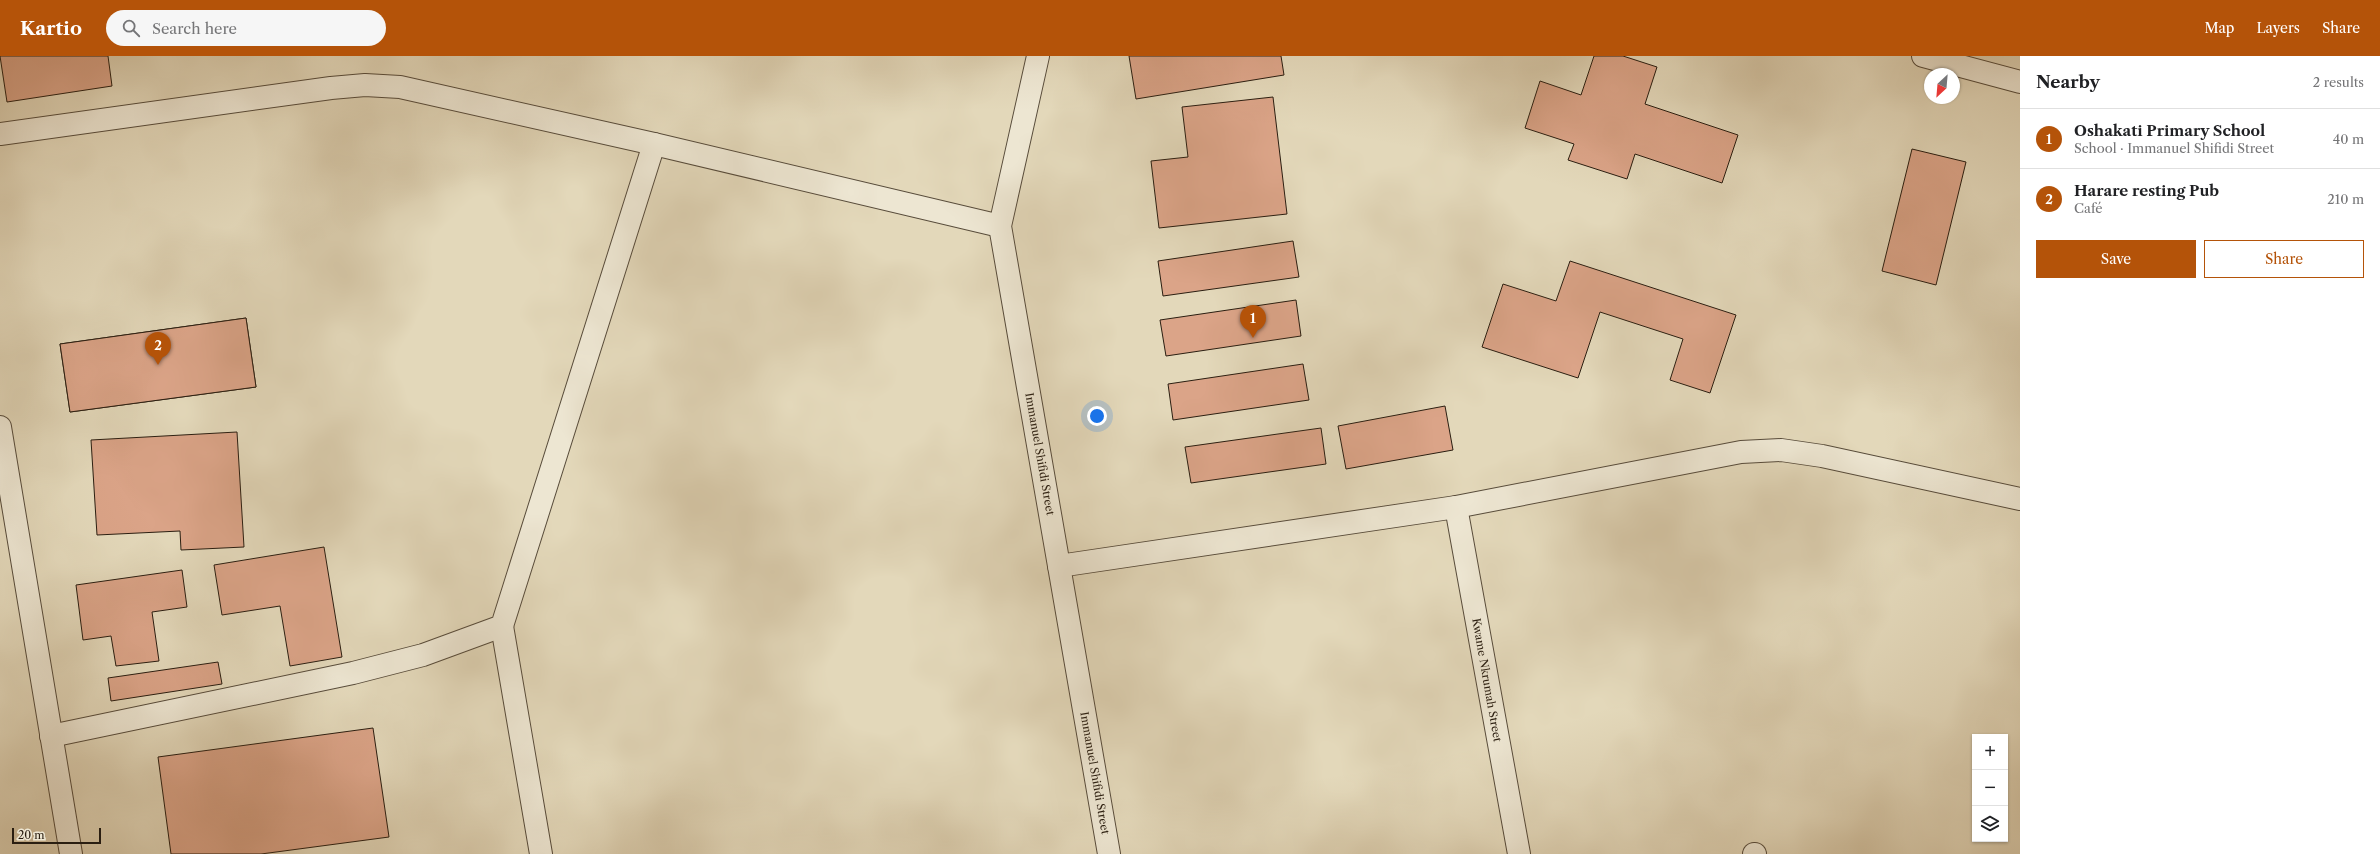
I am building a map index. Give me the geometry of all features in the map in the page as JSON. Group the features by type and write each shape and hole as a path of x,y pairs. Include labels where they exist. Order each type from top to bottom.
{"street":[{"name":"Immanuel Shifidi Street","path":"1038,56 1000,226 1108,854"},
{"path":"1923,56 2020,82"},
{"path":"0,134 365,85 400,87 654,144 1000,226"},
{"path":"541,854 502,626 654,144"},
{"path":"0,427 71,854"},
{"path":"1059,566 1456,507 1741,452 1781,450 1822,456 2018,493"},
{"name":"Kwame Nkrumah Street","path":"1456,507 1519,854"},
{"path":"51,736 353,673 423,655 502,626"}],"building":[{"path":"0,56 108,56 112,86 7,102"},
{"path":"1129,56 1281,56 1284,75 1136,99"},
{"path":"1594,56 1623,56 1657,67 1645,104 1738,135 1722,183 1635,154 1627,179 1568,160 1574,144 1525,128 1540,81 1581,95"},
{"path":"1273,97 1287,214 1159,228 1151,161 1188,157 1182,107"},
{"path":"1912,149 1966,162 1936,285 1882,271"},
{"path":"1293,241 1299,277 1163,296 1158,261"},
{"path":"1570,261 1736,315 1710,393 1670,380 1683,339 1600,312 1578,378 1482,347 1503,284 1556,301"},
{"path":"1296,300 1301,336 1166,356 1160,320"},
{"path":"246,318 256,387 70,412 60,344"},
{"path":"246,318 256,387 70,412 60,344"},
{"path":"1303,364 1309,400 1173,420 1168,384"},
{"path":"1445,406 1453,450 1346,469 1338,426"},
{"path":"1321,428 1326,464 1191,483 1185,447"},
{"path":"237,432 244,547 181,550 180,531 97,535 91,440"},
{"path":"324,547 342,657 290,666 280,606 222,615 214,565"},
{"path":"182,570 187,607 152,612 159,661 116,666 111,636 83,640 76,585"},
{"path":"218,662 222,684 111,701 108,678"},
{"path":"373,728 389,837 261,854 171,854 158,757"}],"place":[{"name":"Oshakati Primary School","path":"1253,338"},
{"name":"Harare resting Pub","path":"158,365"}]}
